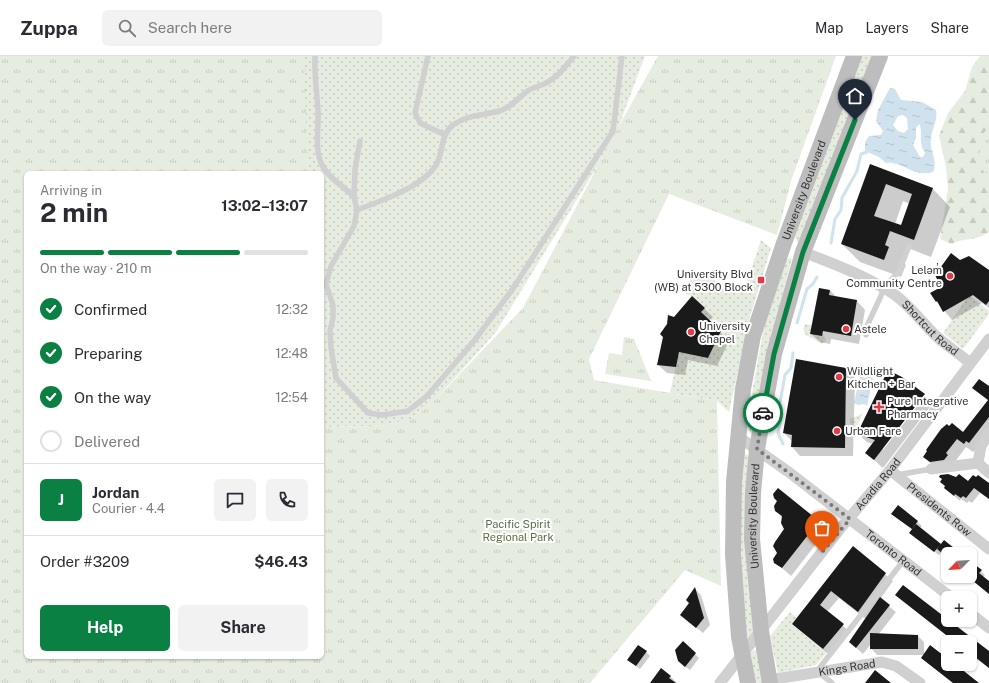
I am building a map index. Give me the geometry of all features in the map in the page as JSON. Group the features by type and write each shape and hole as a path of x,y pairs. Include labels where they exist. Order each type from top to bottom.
{"main road":[{"name":"University Boulevard","path":"748,683 742,654 736,605 733,555 734,488 743,388 754,336 784,243 854,56"},
{"name":"University Boulevard","path":"769,681 761,631 752,539 753,493 757,449 774,354 803,252 880,56"},
{"path":"784,243 803,252"}],"street":[{"name":"Shortcut Road","path":"803,252 861,276 884,288 896,296 935,334 970,363"},
{"name":"Acadia Road","path":"720,683 850,519 893,472 970,363 989,339"},
{"path":"978,463 981,446 989,434"},
{"name":"Toronto Road","path":"739,437 850,519 943,591"},
{"path":"931,469 978,463 989,473"},
{"name":"Presidents Row","path":"893,472 989,549"},
{"path":"977,619 989,628"},
{"name":"Kings Road","path":"769,681 817,671 882,662 896,666 920,683"}],"lane":[{"path":"314,56 318,112 318,154 329,175 345,186 354,198"},
{"path":"428,56 415,113 420,123 445,135"},
{"path":"357,210 394,195 426,177 438,163 447,130 464,118 500,111 514,103 530,90 545,84 558,76 574,56"},
{"path":"360,142 355,169 354,198 357,210 354,226 331,266 326,284 332,305 333,318 330,331 336,378 368,413 382,415 408,411 427,396 474,341 512,290 613,131 622,56"},
{"path":"866,335 867,326 884,288 899,271 909,246"},
{"path":"893,472 931,469"},
{"path":"832,683 817,671 904,560"}],"green space":[{"name":"Pacific Spirit Regional Park","path":"0,56 304,56 308,171 24,171 24,659 324,659 324,427 374,426 409,421 436,399 523,308 620,124 658,56 836,56 791,181 777,235 669,194 589,359 594,380 717,401 721,586 685,570 590,683 0,683"},
{"path":"300,56 645,56 614,139 496,332 436,399 409,421 374,426 324,427 324,171 308,171"},
{"path":"858,56 874,56 801,242 797,242 795,237 827,151 832,129"},
{"path":"980,56 989,56 989,232 979,237 952,244 940,239 948,189 946,167 939,136 948,113 965,91 972,67"},
{"path":"989,127 989,168 988,172 984,173 977,154 982,135"},
{"path":"761,240 771,248 749,320 729,412 717,401 670,393 679,352 708,358 721,331 714,322 701,312 705,308 692,296 686,294 692,272 744,291"},
{"path":"789,258 792,259 752,435 748,428 748,422 763,334 775,285 782,268"},
{"path":"969,295 989,311 989,314 963,349 943,333"},
{"path":"805,324 812,325 810,334 821,336 822,334 824,335 826,341 822,344 806,335 803,329"},
{"path":"624,337 634,339 651,381 605,374 609,353 622,355"},
{"path":"862,414 856,430 851,435 850,419"},
{"path":"743,452 751,458 756,628 750,637 745,639 738,591"},
{"path":"790,612 797,618 792,625 827,652 816,665 778,673 770,636"},
{"path":"758,649 765,683 752,683 747,659 751,652"}],"water":[{"path":"890,88 895,89 901,100 922,102 936,110 931,143 935,163 933,172 919,173 898,164 886,163 879,157 865,151 865,142 869,136 881,135 883,131 876,121 878,110","holes":["903,115 907,118 908,129 904,133 898,131 893,125 898,116","919,124 921,130 921,144 925,153 923,157 920,157 913,145 916,138 916,128"]},
{"path":"860,376 865,378 868,376 873,378 867,406 864,404 858,405 854,403"}],"building":[{"path":"870,164 933,188 914,240 890,231 885,245 889,247 884,260 841,244","holes":["886,184 912,194 901,225 874,216"]},
{"path":"951,253 960,260 969,256 989,270 989,301 986,305 973,295 943,312 937,301 936,302 930,293 941,287 935,275"},
{"path":"819,288 830,290 829,295 857,300 851,336 823,331 822,336 810,334"},
{"name":"University Chapel","path":"692,296 705,308 701,312 721,331 708,358 679,352 676,367 657,365 663,337 660,334 667,324 668,315 674,317"},
{"path":"796,359 846,368 845,448 791,447 792,435 783,433"},
{"path":"888,370 902,377 925,394 874,460 865,453 875,440 857,434"},
{"path":"979,379 989,386 989,417 969,443 966,441 964,444 957,439 946,453 948,455 944,460 930,462 923,457 927,451 926,450 941,429 947,424 949,426 952,423 963,432 988,400 972,388"},
{"path":"948,474 956,477 959,474 968,481 973,475 976,477 978,475 989,483 989,499 974,488 966,498 963,496 961,498 955,494 954,496 944,488 945,486 940,482 942,479 939,477 940,475"},
{"path":"778,488 819,521 782,568 774,563 773,559 777,553 773,546 784,529 781,523 782,516 775,511 774,506 777,501 773,494"},
{"path":"898,505 918,521 912,529 891,514"},
{"path":"916,524 941,544 934,552 909,533"},
{"path":"944,540 952,547 941,547 941,552 937,549"},
{"path":"853,546 886,573 858,612 831,591 820,605 844,624 823,649 792,624"},
{"path":"977,566 982,570 979,573 989,581 989,594 975,583 977,583"},
{"path":"903,585 941,614 941,627 958,627 968,635 946,635 895,595"},
{"path":"695,587 704,618 696,628 680,615 689,603 686,600"},
{"path":"880,597 890,605 856,648 849,642"},
{"path":"870,633 918,635 918,649 870,649"},
{"path":"683,641 696,653 685,667 678,661 675,650"},
{"path":"977,642 989,651 989,668 977,659"},
{"path":"638,645 647,651 636,666 627,660"},
{"path":"930,645 941,654 941,671 964,671 979,683 953,683 921,658"},
{"path":"661,668 671,676 669,678 676,683 650,683"},
{"path":"875,670 891,683 865,683"}],"waterway":[{"path":"831,243 835,219 841,210 842,198 857,171 861,154 867,152"},
{"path":"797,323 807,289 813,284 817,277"},
{"path":"783,444 778,433 782,414 779,408 785,375 791,368 793,353"}],"way so far":[{"path":"763,413 757,449 850,519 839,530 822,552"}],"place":[{"name":"Leləm̓ Community Centre","path":"950,276"},
{"name":"University Blvd (WB) at 5300 Block","path":"761,280"},
{"name":"Astele","path":"846,329"},
{"name":"University Chapel","path":"691,332"},
{"name":"Wildlight Kitchen + Bar","path":"839,377"},
{"name":"Pure Integrative Pharmacy","path":"879,407"},
{"name":"Urban Fare","path":"837,431"}],"route":[{"path":"763,413 774,354 803,252 855,120"}]}
